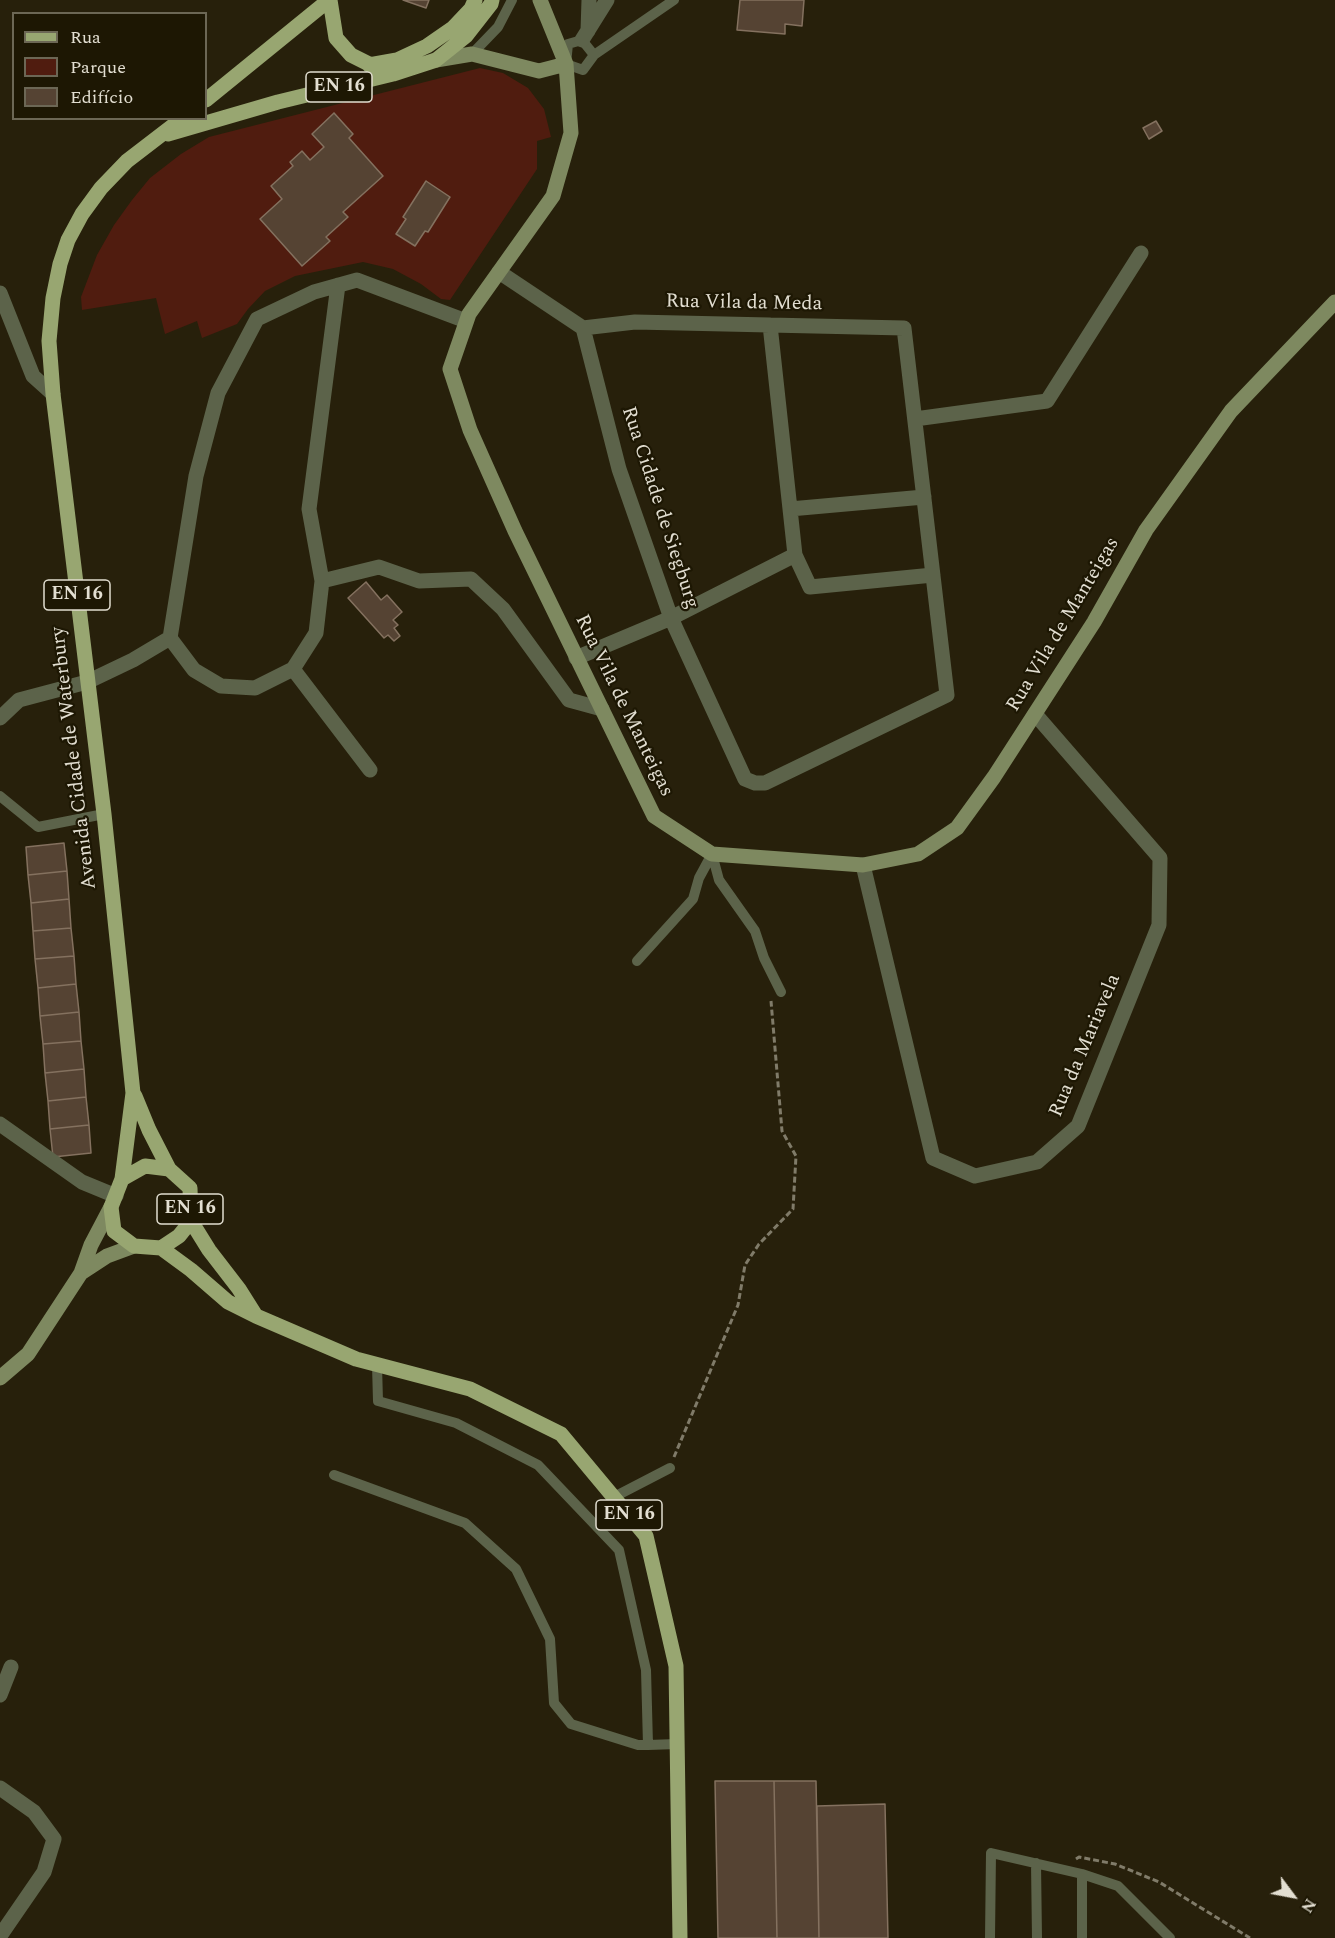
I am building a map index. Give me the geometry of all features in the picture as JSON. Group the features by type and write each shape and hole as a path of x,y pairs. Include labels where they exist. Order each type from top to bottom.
{"main road":[{"path":"207,99 330,0 336,38 351,56 393,74"},
{"name":"EN 16","path":"369,65 397,60 427,46 453,28 471,9 475,0"},
{"name":"EN 16","path":"162,135 278,102 393,74 436,60 466,36 492,0"},
{"name":"Rua Vila de Manteigas","path":"540,0 566,64 571,133 553,196 469,314 450,369 470,430 515,531 654,816 712,854 863,865 918,854 957,828 994,777 1094,622 1146,530 1231,411 1335,302"},
{"path":"436,60 472,54 539,71 566,64"},
{"name":"EN 16","path":"162,135 181,120"},
{"name":"Avenida Cidade de Waterbury","path":"133,1093 104,814 53,394 49,341 53,298 60,264 68,240 82,214 101,188 127,161 162,135"},
{"name":"EN 16","path":"133,1093 168,1169 190,1188 190,1221 256,1316"},
{"name":"EN 16","path":"113,1201 122,1179 133,1093"},
{"name":"EN 16","path":"122,1179 145,1166 168,1169"},
{"path":"113,1201 114,1231 134,1246"},
{"path":"0,1378 28,1354 81,1273 91,1245 113,1201"},
{"name":"EN 16","path":"161,1248 180,1236 190,1221"},
{"path":"81,1273 107,1256 134,1246"},
{"name":"EN 16","path":"134,1246 161,1248 228,1302 256,1316 356,1359 470,1389 561,1434 646,1536 676,1666 680,1938"}],"street":[{"path":"585,35 589,0"},
{"path":"585,35 607,0"},
{"path":"770,325 795,555 810,586 933,575 915,419 1047,401 1141,253"},
{"path":"499,272 583,328"},
{"path":"338,285 309,509 322,581 316,633 292,669 255,688 221,686 195,670 170,638 196,476 218,393 256,320 314,292 338,285 357,280 466,321"},
{"path":"0,293 33,376 53,394"},
{"name":"Rua Vila da Meda","path":"583,328 635,322 904,328 915,419"},
{"name":"Rua Cidade de Siegburg","path":"583,328 620,469 671,618 745,778 755,783 765,783 947,695 933,575"},
{"path":"790,509 924,497"},
{"path":"576,658 671,618 795,555"},
{"path":"322,581 379,567 418,581 471,579 503,609 569,700 602,710"},
{"path":"0,718 19,700 87,682 133,660 170,638"},
{"path":"292,669 370,770"},
{"name":"Rua da Mariavela","path":"863,865 933,1158 975,1176 1037,1162 1078,1126 1159,925 1160,858 1035,714"},
{"path":"0,1124 113,1201"},
{"path":"0,1695 11,1667"},
{"path":"0,1788 34,1812 54,1839 44,1872 0,1936"}],"lane":[{"path":"472,54 498,27 512,0"},
{"path":"594,55 585,35 568,44 566,64 583,70 594,55 674,0"},
{"path":"0,796 38,827 104,814"},
{"path":"637,961 693,899 699,878 712,854"},
{"path":"712,854 719,880 755,931 776,993"},
{"path":"377,1365 378,1401 456,1423 538,1465 619,1550 646,1670 648,1745"},
{"path":"614,1497 670,1468"},
{"path":"334,1475 465,1523 516,1569 550,1638 554,1703 571,1724 638,1745 677,1744"},
{"path":"990,1938 991,1853 1076,1872 1118,1886 1170,1938"},
{"path":"1036,1863 1037,1938"},
{"path":"1076,1872 1082,1938"}],"path":[{"path":"670,1468 738,1305 745,1265 759,1244 793,1209 796,1156 782,1131 776,993"},
{"path":"1076,1872 1072,1861 1079,1857 1115,1864 1159,1882 1250,1938"}],"green space":[{"path":"480,68 503,73 528,88 544,109 551,137 537,141 537,169 450,300 441,299 421,284 393,269 363,262 295,276 265,291 237,324 202,338 197,321 165,334 156,298 82,310 81,297 97,255 114,225 150,178 181,154 209,137"}],"building":[{"path":"403,0 429,0 426,8"},
{"path":"740,0 804,0 802,26 785,24 785,34 737,30"},
{"path":"334,113 353,134 349,138 383,176 343,212 348,217 326,237 330,241 302,266 260,219 282,199 271,186 293,166 290,162 302,151 310,160 324,147 312,134"},
{"path":"1156,121 1162,131 1149,139 1143,128"},
{"path":"426,181 450,197 428,232 425,231 415,246 396,234 406,219 403,217"},
{"path":"366,582 381,600 387,595 402,612 393,620 398,625 394,628 400,636 394,641 388,635 384,638 348,598"},
{"path":"64,843 67,871 28,875 26,847"},
{"path":"67,871 69,899 31,903 28,875"},
{"path":"69,899 71,928 33,931 31,903"},
{"path":"71,928 74,956 35,959 33,931"},
{"path":"74,956 76,984 38,988 35,959"},
{"path":"76,984 79,1012 40,1016 38,988"},
{"path":"79,1012 81,1041 43,1044 40,1016"},
{"path":"81,1041 84,1069 45,1073 43,1044"},
{"path":"84,1069 86,1097 48,1101 45,1073"},
{"path":"86,1097 89,1125 50,1129 48,1101"},
{"path":"89,1125 91,1153 53,1157 50,1129"},
{"path":"715,1781 774,1781 777,1938 718,1938"},
{"path":"774,1781 816,1781 819,1938 777,1938"},
{"path":"885,1804 888,1938 819,1938 817,1806"}]}
